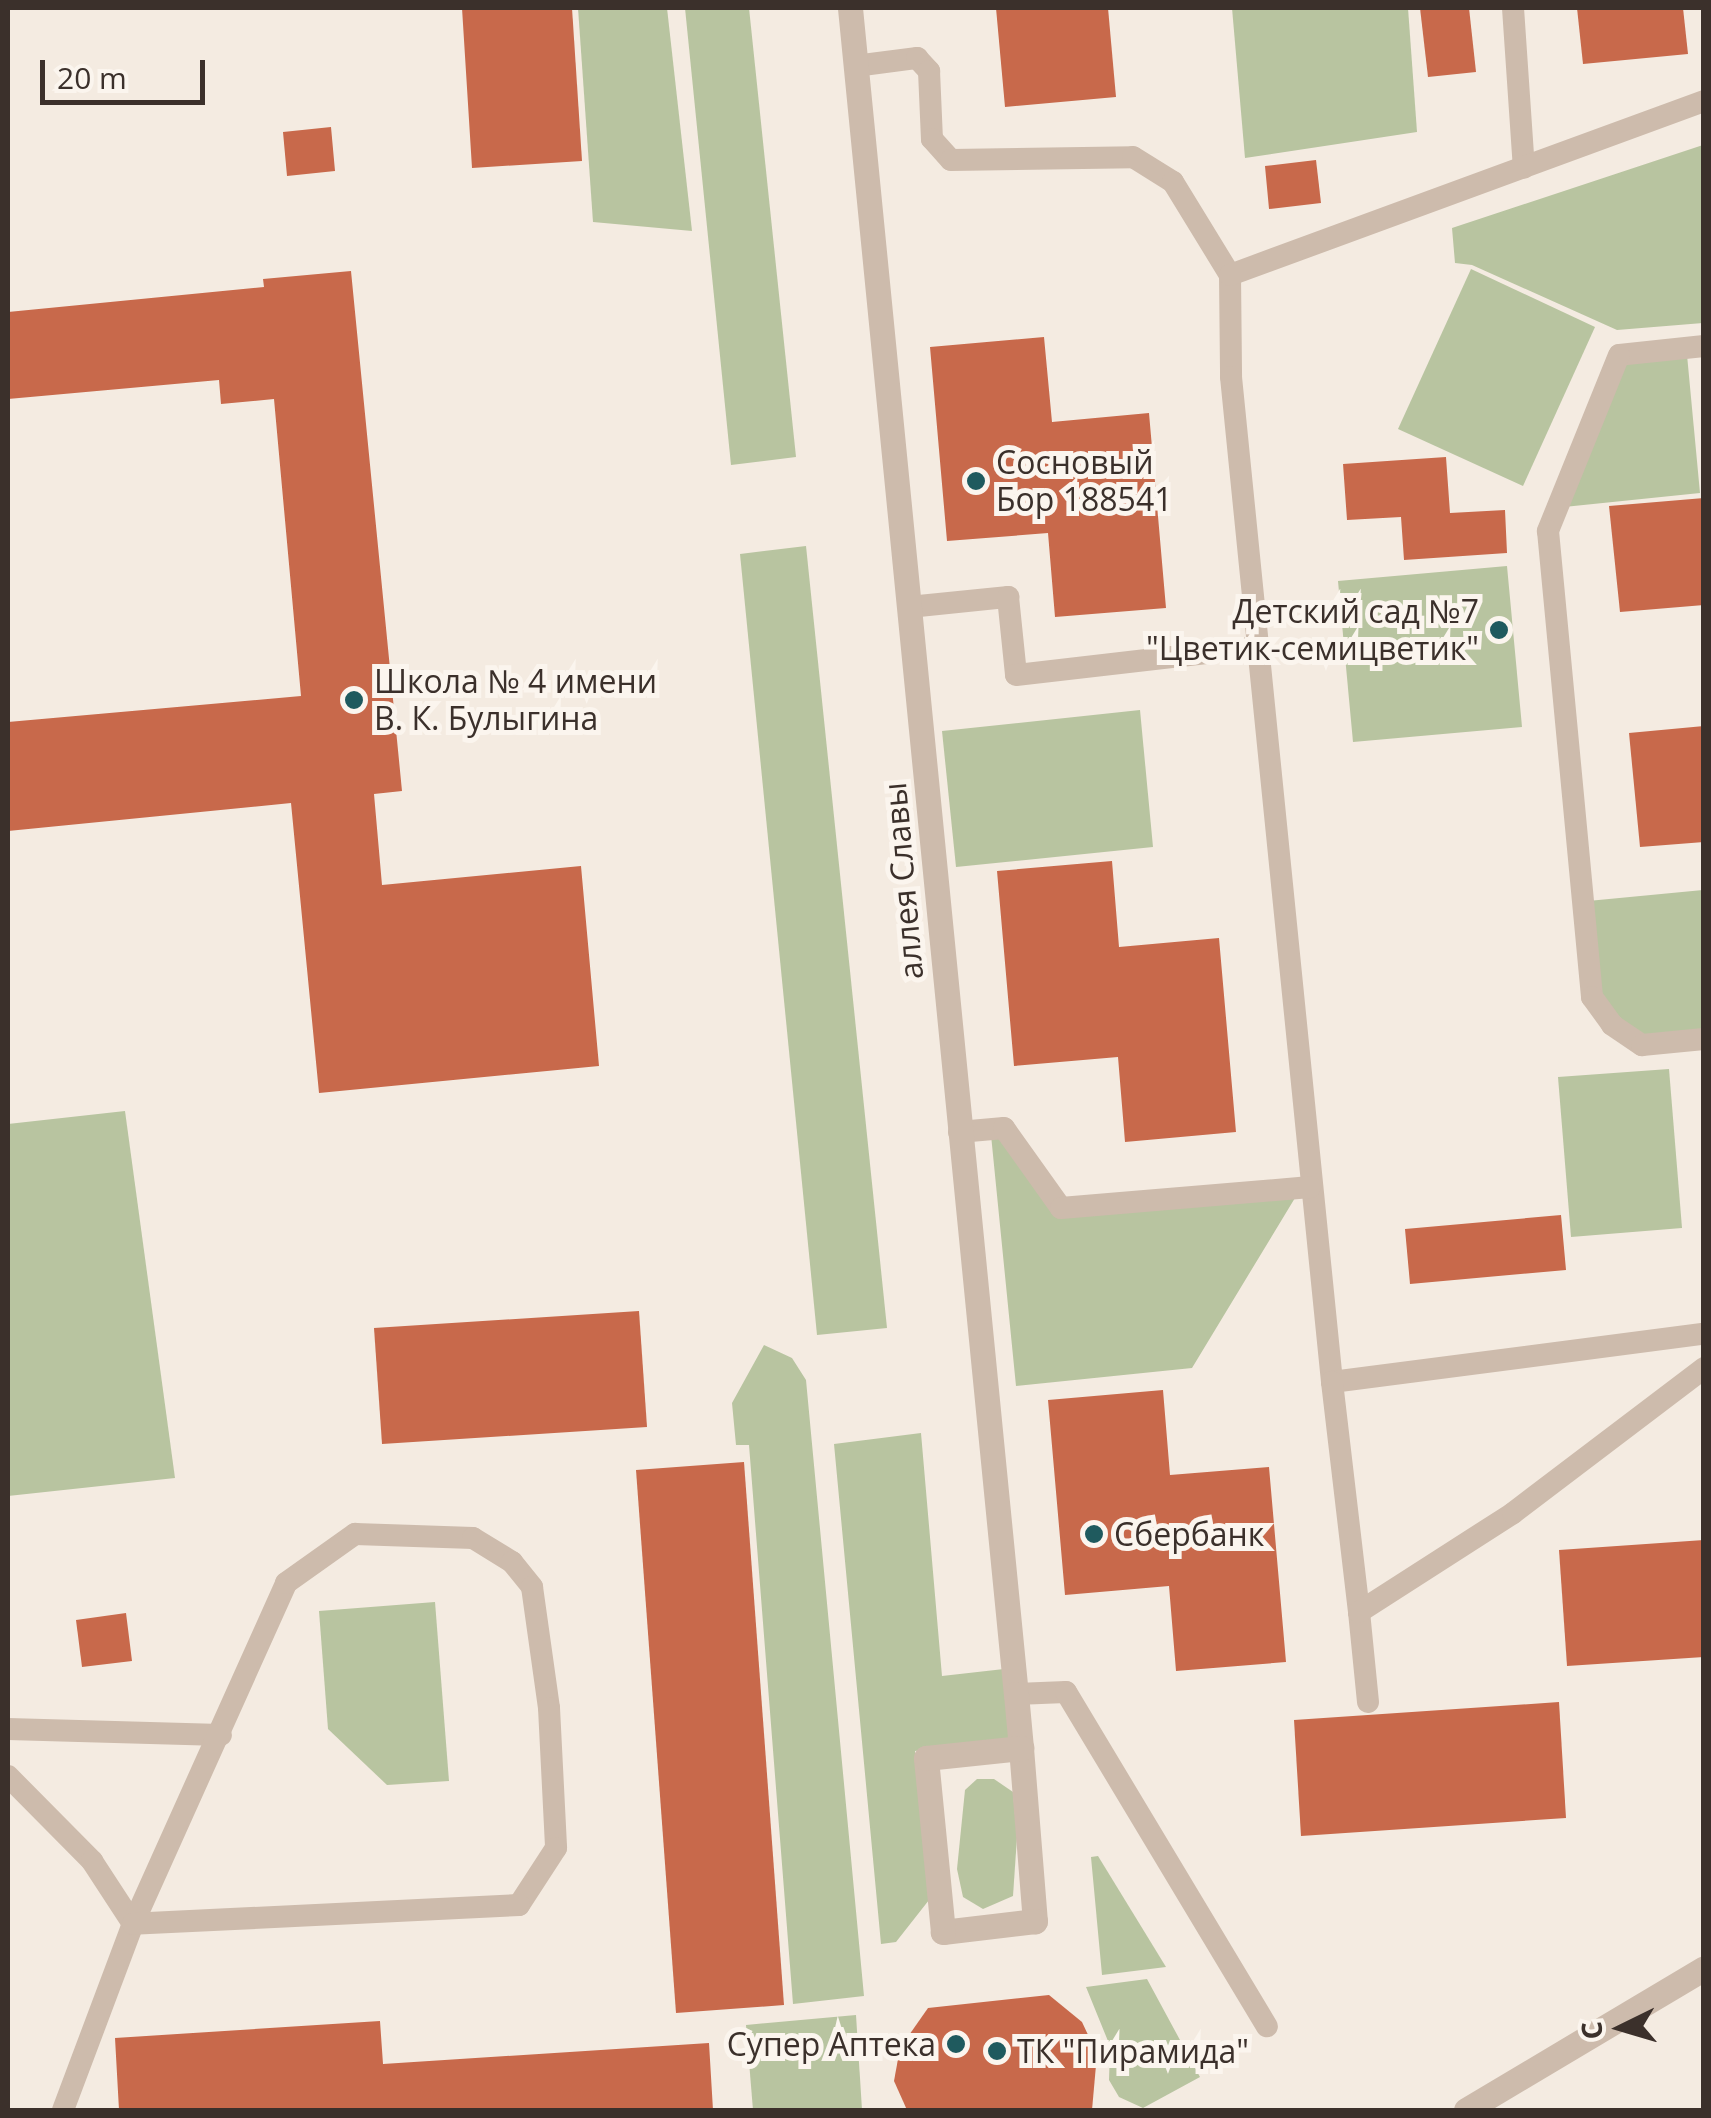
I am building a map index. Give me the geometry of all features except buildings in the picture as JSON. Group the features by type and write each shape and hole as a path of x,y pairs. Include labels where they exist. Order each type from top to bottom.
{"street":[{"name":"аллея Славы","path":"850,8 1016,1694 1021,1748 1036,1921 942,1932 926,1758 1021,1748"},
{"path":"1466,2110 1704,1968"}],"lane":[{"path":"1513,8 1524,168"},
{"path":"856,66 917,58 929,71 932,139 951,160 1133,157 1173,182 1230,275 1231,377 1310,1187 1368,1702"},
{"path":"1230,275 1704,100"},
{"path":"1704,346 1619,355 1548,531 1592,996 1612,1025 1642,1045 1704,1039"},
{"path":"909,607 1008,597 1016,675 1258,647"},
{"path":"959,1132 1004,1128 1061,1208 1310,1187"},
{"path":"1332,1382 1704,1334"},
{"path":"1360,1612 1514,1513 1704,1368"},
{"path":"62,2110 133,1924 221,1735 286,1582 355,1534 473,1538 512,1562 532,1586 556,1848 520,1906 133,1924"},
{"path":"1016,1694 1066,1692 1267,2026"},
{"path":"8,1729 221,1735"},
{"path":"8,1776 92,1861 133,1924"}],"green space":[{"path":"578,8 667,8 692,231 593,222"},
{"path":"685,8 749,8 796,457 731,465"},
{"path":"1232,8 1408,8 1417,132 1245,158"},
{"path":"1703,145 1703,323 1617,330 1472,265 1455,263 1452,228"},
{"path":"1471,269 1595,327 1523,486 1398,429"},
{"path":"1687,355 1700,493 1564,507 1623,360"},
{"path":"806,546 887,1328 817,1335 740,554"},
{"path":"1507,566 1522,727 1353,742 1338,581"},
{"path":"1140,710 1153,847 956,867 942,731"},
{"path":"1703,890 1703,1035 1643,1041 1597,994 1588,901"},
{"path":"1669,1069 1682,1228 1571,1237 1558,1077"},
{"path":"125,1111 175,1478 8,1496 8,1124"},
{"path":"1002,1134 1060,1211 1298,1193 1192,1368 1016,1386 991,1135"},
{"path":"764,1345 792,1358 806,1380 864,1996 793,2004 749,1445 736,1445 732,1403"},
{"path":"921,1433 942,1676 1004,1669 1012,1740 915,1751 929,1900 896,1942 881,1944 834,1444"},
{"path":"435,1602 449,1781 387,1785 328,1729 319,1611"},
{"path":"977,1779 994,1779 1013,1792 1017,1837 1013,1896 983,1909 963,1897 957,1869 965,1790"},
{"path":"1098,1856 1166,1967 1102,1975 1091,1857"},
{"path":"1147,1979 1200,2077 1143,2108 1119,2097 1109,2080 1110,2046 1086,1987"},
{"path":"856,2015 862,2110 753,2110 746,2025"}],"place":[{"name":"Сосновый Бор 188541","path":"976,481"},
{"name":"Детский сад №7 \"Цветик-семицветик\"","path":"1499,630"},
{"name":"Школа № 4 имени В. К. Булыгина","path":"354,700"},
{"name":"Сбербанк","path":"1094,1534"},
{"name":"Супер Аптека","path":"956,2044"},
{"name":"ТК \"Пирамида\"","path":"997,2051"}]}
